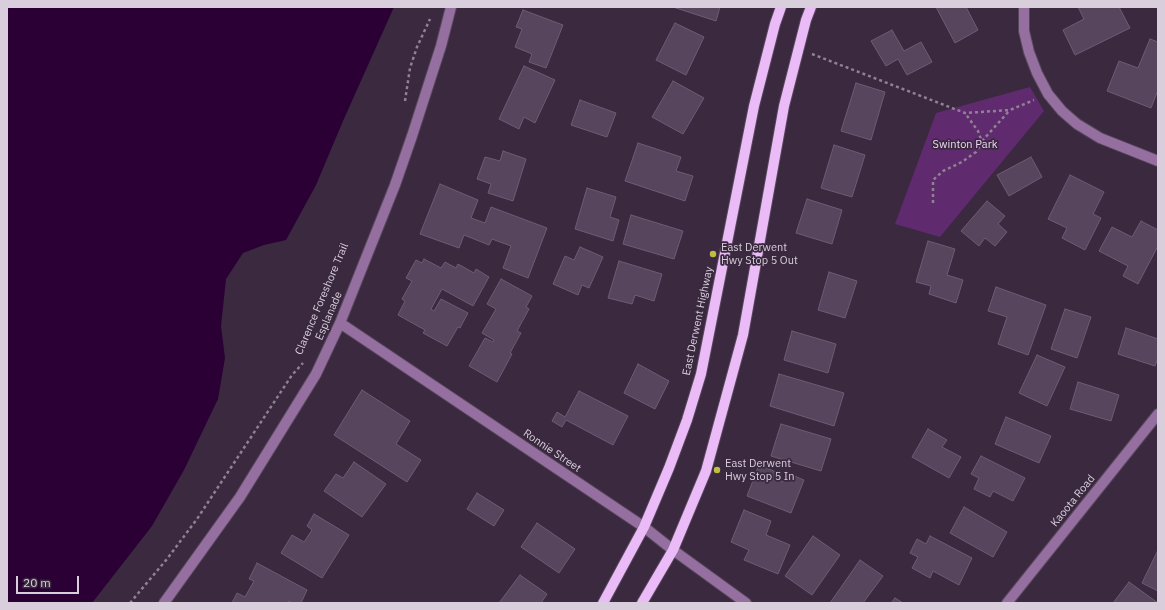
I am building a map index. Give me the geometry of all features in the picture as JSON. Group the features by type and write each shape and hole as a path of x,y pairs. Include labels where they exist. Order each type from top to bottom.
{"main road":[{"name":"East Derwent Highway","path":"603,603 644,527 670,468 701,374 754,106 775,24 781,7"},
{"path":"642,603 673,550 706,471 743,335 784,106 798,49 811,7"}],"street":[{"name":"Esplanade","path":"164,603 240,497 316,374 340,323 412,136 441,46 451,7"},
{"path":"1024,7 1024,31 1029,52 1037,73 1048,94 1062,111 1078,124 1100,138 1158,161"},
{"name":"Ronnie Street","path":"340,323 644,527 746,603"},
{"name":"Kaoota Road","path":"1006,603 1158,414"}],"path":[{"path":"405,102 410,68 431,14"},
{"path":"798,49 965,113 1010,110 1048,94"},
{"path":"933,203 933,180 943,171 962,162 976,152 982,142 1010,110"},
{"path":"965,113 978,131 982,142"},
{"name":"Clarence Foreshore Trail","path":"130,603 167,559 197,519 292,375 305,360"}],"green space":[{"name":"Swinton Park","path":"1030,87 1044,111 940,237 895,224 936,113"}],"shaded area":[{"path":"7,7 394,7 316,185 286,240 264,245 243,253 226,279 221,326 225,358 218,399 184,470 152,526 92,603 7,603"}],"building":[{"path":"673,7 720,7 716,21"},
{"path":"936,7 966,7 978,30 955,43"},
{"path":"1078,7 1119,7 1130,28 1075,55 1063,30 1084,19"},
{"path":"523,10 563,25 546,68 529,62 532,54 515,47 522,29 516,27"},
{"path":"675,23 704,37 686,75 656,60"},
{"path":"892,30 904,51 921,42 932,62 907,75 898,59 886,66 871,41"},
{"path":"1150,39 1158,42 1158,90 1151,108 1107,91 1119,61 1138,68"},
{"path":"524,66 555,80 535,123 524,117 519,129 499,119"},
{"path":"673,81 704,98 683,134 652,117"},
{"path":"856,83 885,92 871,140 841,131"},
{"path":"580,100 616,113 607,137 571,125"},
{"path":"638,143 681,157 676,171 693,176 685,201 625,181"},
{"path":"834,145 865,155 852,197 821,188"},
{"path":"503,151 526,159 513,201 488,193 491,184 477,179 485,157 500,161"},
{"path":"1031,157 1042,177 1009,196 997,175"},
{"path":"1070,175 1104,192 1093,214 1101,218 1085,250 1062,238 1067,228 1048,219"},
{"path":"440,184 478,200 471,218 485,223 491,207 547,228 528,278 503,268 511,246 492,239 489,245 464,235 459,248 420,234"},
{"path":"587,188 616,197 610,217 619,220 613,241 575,229"},
{"path":"807,199 842,210 832,244 796,233"},
{"path":"987,201 1005,216 998,224 1007,232 995,246 985,238 979,246 961,231"},
{"path":"631,215 683,231 674,259 623,244"},
{"path":"1141,221 1158,230 1158,246 1138,284 1123,276 1128,266 1099,251 1112,227 1132,237"},
{"path":"928,241 955,249 947,275 963,280 956,303 929,294 931,286 916,282"},
{"path":"580,247 603,257 589,288 582,285 578,295 553,284 565,256 574,260"},
{"path":"424,259 441,268 445,262 456,268 458,264 474,273 476,269 489,277 473,306 442,289 431,309 434,311 441,299 468,313 460,328 458,327 447,346 423,333 425,330 398,315 405,301 402,299 412,281 406,278 416,260 422,263"},
{"path":"619,261 662,274 654,301 635,295 632,304 608,298"},
{"path":"829,272 857,281 845,318 818,310"},
{"path":"501,279 532,296 526,307 529,309 517,331 521,333 497,382 469,366 485,338 493,342 494,340 482,333 496,309 487,304"},
{"path":"996,287 1046,305 1028,355 998,344 1007,317 988,311"},
{"path":"1065,309 1091,317 1077,358 1051,349"},
{"path":"1126,328 1158,339 1158,358 1155,366 1118,354"},
{"path":"792,331 836,344 828,373 784,360"},
{"path":"1037,355 1065,367 1047,406 1019,393"},
{"path":"638,364 669,381 655,409 624,393"},
{"path":"779,374 844,393 834,426 770,406"},
{"path":"1078,382 1119,395 1111,421 1070,409"},
{"path":"362,390 410,421 396,444 421,460 407,482 334,435"},
{"path":"579,391 628,416 613,445 566,420 562,427 552,421 557,412 565,417"},
{"path":"1006,417 1051,436 1039,463 995,444"},
{"path":"781,424 831,439 821,471 771,456"},
{"path":"928,429 947,440 942,447 961,457 949,478 912,457"},
{"path":"981,456 1025,478 1013,501 993,491 990,497 974,489 979,478 971,474"},
{"path":"354,462 386,484 362,517 324,491 336,474 343,478"},
{"path":"759,465 781,474 779,480 784,482 787,473 804,480 791,513 747,496"},
{"path":"477,493 504,510 494,526 467,509"},
{"path":"964,507 1007,532 993,557 950,533"},
{"path":"744,510 771,521 766,535 790,545 778,574 744,560 749,550 731,542"},
{"path":"314,514 349,535 322,578 281,553 292,535 304,542 312,530 307,526"},
{"path":"537,523 575,549 559,573 521,547"},
{"path":"813,536 840,555 812,595 785,576"},
{"path":"930,536 972,558 959,585 933,571 930,578 912,568 918,557 910,553 917,539 926,544"},
{"path":"1158,550 1158,591 1142,583"},
{"path":"860,560 883,576 863,603 830,603"},
{"path":"257,563 307,590 301,603 292,603 289,601 288,603 232,603 237,593 245,597 254,581 249,579"},
{"path":"520,575 547,594 541,603 499,603"},
{"path":"1129,582 1158,603 1113,603"},
{"path":"895,598 903,603 891,603"}],"place":[{"name":"East Derwent Hwy Stop 5 Out","path":"713,254"},
{"name":"East Derwent Hwy Stop 5 In","path":"717,470"}]}
